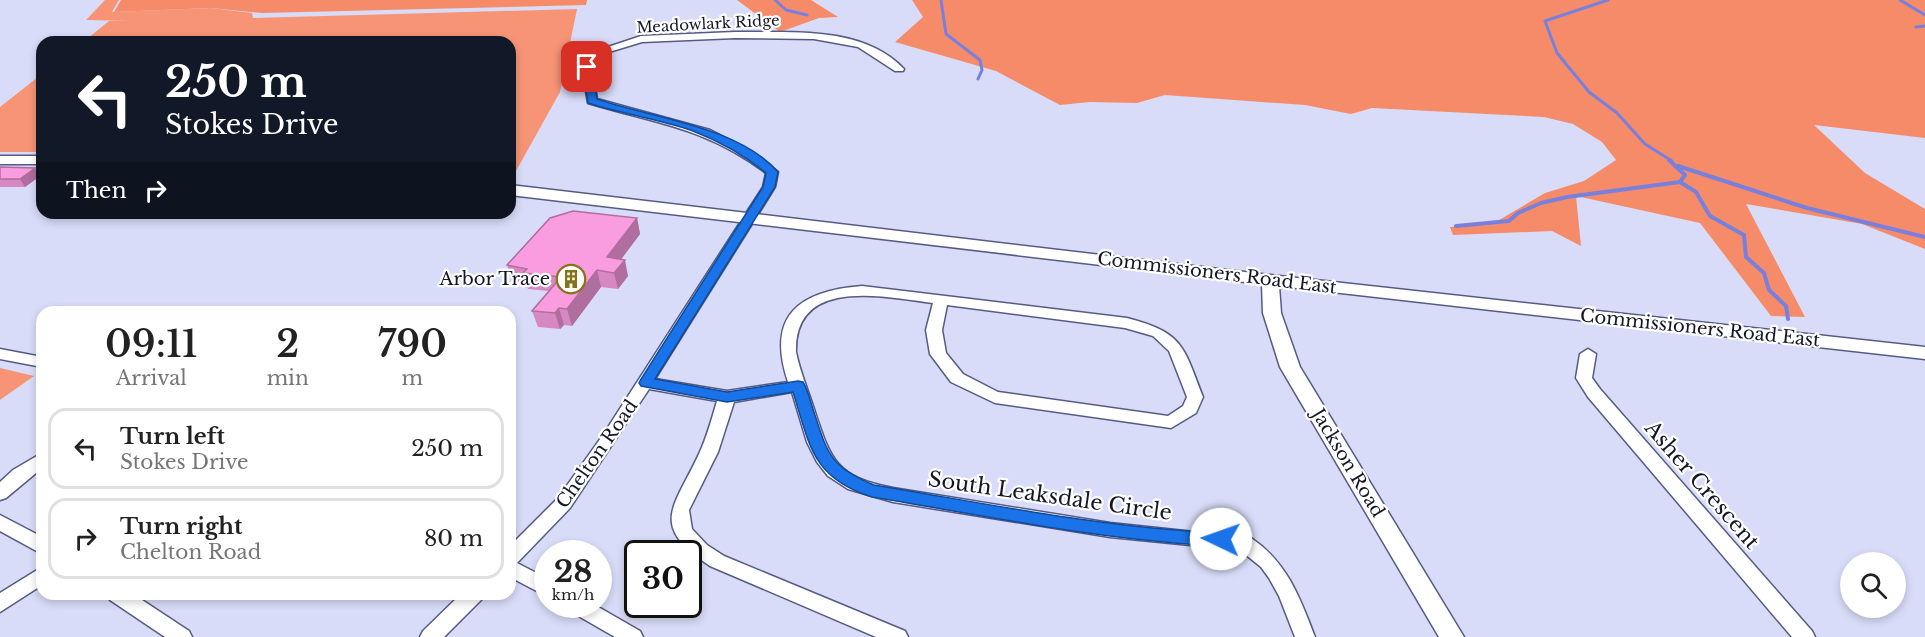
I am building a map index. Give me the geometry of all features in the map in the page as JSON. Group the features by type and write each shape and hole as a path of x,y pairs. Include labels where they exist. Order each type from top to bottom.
{"main road":[{"path":"0,160 36,160"},
{"name":"Commissioners Road East","path":"516,191 1270,280 1925,353"},
{"name":"Jackson Road","path":"1270,280 1272,313 1290,367 1452,637"}],"street":[{"name":"Meadowlark Ridge","path":"749,218 769,187 772,172 748,153 695,129 618,110 592,101 587,67 592,54 641,39 735,35 814,36 861,44 899,69"},
{"name":"Chelton Road","path":"516,552 564,503 646,383 749,218"},
{"name":"South Leaksdale Circle","path":"941,300 861,290 843,291 813,301 800,311 788,330 788,351 819,450 833,471 850,482 872,491 893,495 1110,530 1244,543 1261,553 1278,573 1305,637"},
{"path":"941,300 1127,323 1158,333 1176,349 1195,397 1190,409 1171,422 995,397 957,378 938,354 934,330 941,300"},
{"path":"0,354 36,361"},
{"name":"Asher Crescent","path":"1588,354 1584,378 1594,393 1805,637"},
{"path":"646,383 727,397 798,386"},
{"path":"727,397 709,452 680,510 683,532 700,550 717,561 898,637"},
{"path":"0,493 36,463"},
{"path":"0,522 36,543"},
{"path":"516,571 534,581"},
{"path":"0,604 36,579"},
{"path":"126,600 182,637"},
{"path":"430,637 468,600"},
{"path":"600,618 633,637"}],"shaded area":[{"path":"105,0 119,0 112,12 211,8 252,13 253,18 577,9 560,92 516,171 516,36 90,36 109,21 130,21 86,20"},
{"path":"121,0 587,0 586,5 262,13 211,8 114,12"},
{"path":"737,0 811,0 838,17 819,18 780,32"},
{"path":"912,0 1925,0 1925,138 1814,125 1865,173 1925,209 1925,249 1862,224 1746,204 1805,317 1771,316 1700,223 1576,196 1581,246 1552,231 1453,235 1450,227 1494,223 1545,193 1584,181 1616,160 1602,142 1573,124 1544,117 1372,108 1351,114 1305,105 1165,95 1137,103 1090,102 1060,105 996,71 895,42 923,17"},
{"path":"36,79 36,152 0,152 0,107"},
{"path":"0,368 34,376 0,400"}],"building":[{"path":"0,167 35,168 20,179 0,179"},
{"name":"Arbor Trace","path":"573,211 637,218 607,257 625,260 614,273 597,270 567,309 559,308 555,313 532,311 561,277 523,273 527,269 507,265 550,218"}],"waterway":[{"path":"775,0 786,10 807,15"},
{"path":"941,0 946,34 980,60 982,70 978,79"},
{"path":"1608,0 1545,21 1557,53 1589,92 1617,113 1645,144 1672,161"},
{"path":"1900,0 1925,15"},
{"path":"1916,27 1925,26"},
{"path":"1669,160 1685,175 1680,182"},
{"path":"1678,166 1807,208 1925,237"},
{"path":"1456,226 1509,221 1518,213 1541,203 1567,197 1680,182"},
{"path":"1680,182 1696,192 1710,216 1744,235 1746,257 1764,273 1769,290 1786,306 1788,319"}],"place":[{"name":"Arbor Trace","path":"571,279"}],"route":[{"path":"587,67 592,101 618,110 695,129 748,153 772,172 769,187 646,383 727,397 798,386 819,450 833,471 850,482 872,491 1110,530 1165,537 1221,539"}]}
